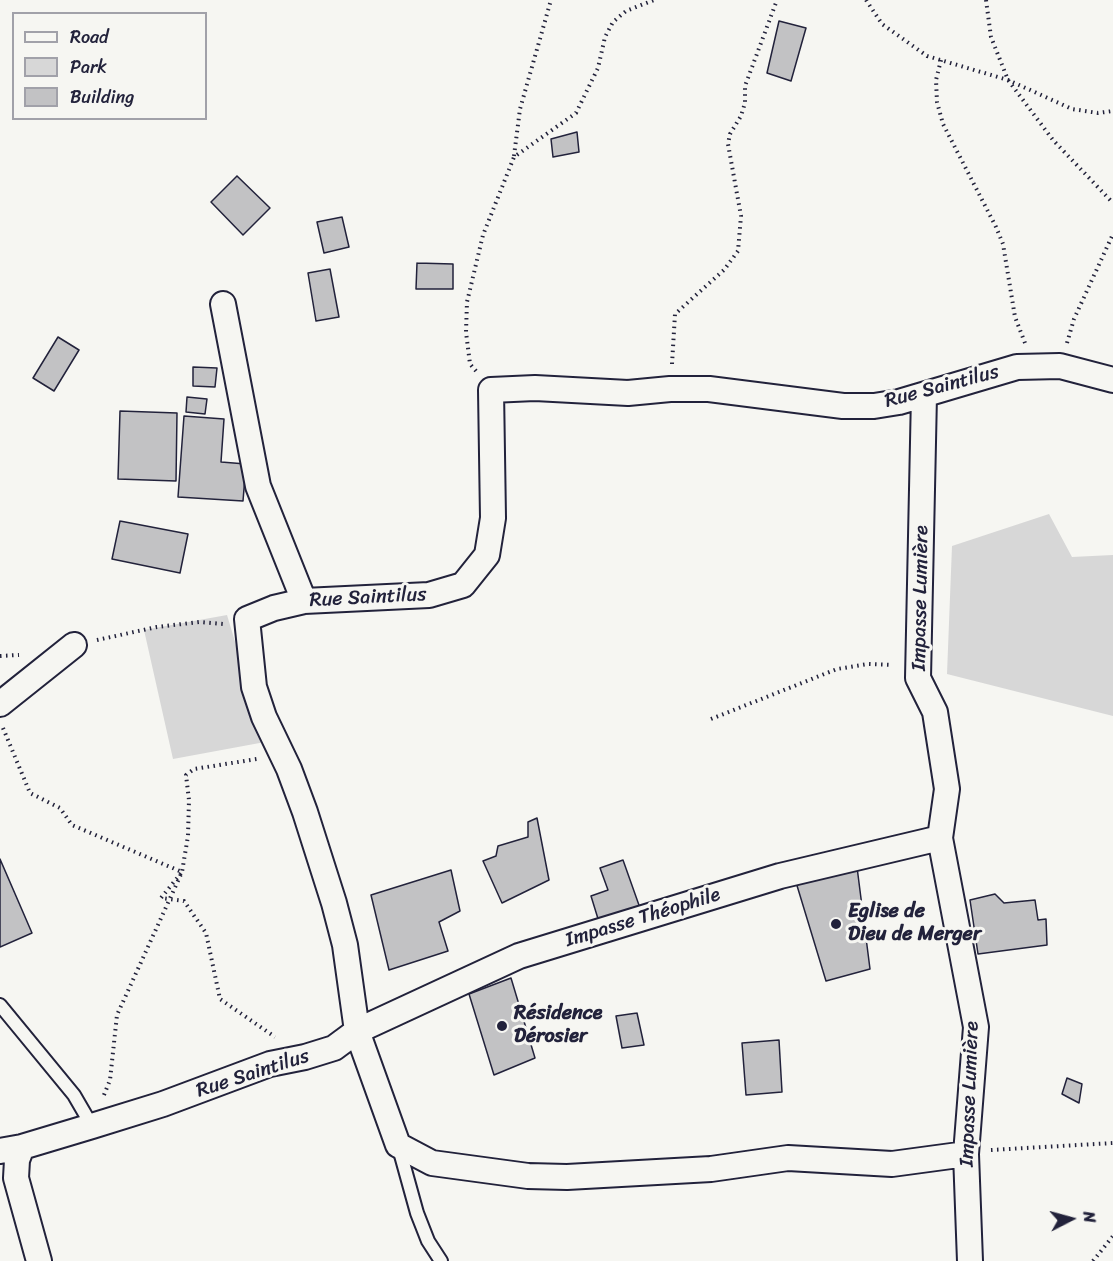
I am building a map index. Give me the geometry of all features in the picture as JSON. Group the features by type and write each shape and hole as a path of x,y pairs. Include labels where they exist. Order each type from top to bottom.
{"street":[{"path":"223,304 258,486 304,601"},
{"name":"Rue Saintilus","path":"247,620 274,608 304,601 429,595 462,585 487,555 493,518 491,390 535,388 628,393 670,389 709,389 843,406 899,402 995,372 1035,366 1060,366 1113,380"},
{"name":"Impasse Lumière","path":"924,395 918,678 935,712 947,789 940,838 976,1027 966,1154 970,1261"},
{"path":"247,620 254,687 305,812 334,903 345,945 357,1031 398,1145 432,1163 528,1176 567,1178 711,1169 788,1158 892,1164 966,1154"},
{"path":"0,704 74,645"},
{"name":"Impasse Théophile","path":"357,1031 519,956 613,930 780,876 940,838"},
{"name":"Rue Saintilus","path":"11,1149 163,1104 270,1064 334,1048 357,1031"},
{"path":"11,1149 17,1160 16,1178 39,1261"}],"lane":[{"path":"0,1005 74,1095 92,1126"},
{"path":"398,1145 417,1213 428,1241 441,1261"}],"path":[{"path":"491,390 470,364 466,332 467,302 483,236 514,157 520,109 551,0"},
{"path":"514,157 576,113 598,68 605,37 613,22 626,11 654,0"},
{"path":"670,389 675,314 724,270 738,251 741,216 728,144 730,134 741,116 745,104 745,86 777,0"},
{"path":"866,0 882,24 927,56 1008,80 1072,109 1098,113 1113,111"},
{"path":"987,0 991,38 1008,80 1053,140 1113,203"},
{"path":"941,60 936,80 937,102 943,124 1003,244 1015,317 1035,366"},
{"path":"1060,366 1074,319 1113,234"},
{"path":"74,645 157,627 200,622 220,624 247,620"},
{"path":"0,656 21,655"},
{"path":"711,719 837,669 868,664 894,665 918,678"},
{"path":"0,725 5,730 30,793 60,808 72,825 182,872"},
{"path":"92,1126 110,1080 117,1015 182,872 188,836 189,800 186,775 194,769 258,759 277,746"},
{"path":"182,872 161,898 184,901 206,933 220,999 305,1057"},
{"path":"966,1154 1113,1143"},
{"path":"1093,1261 1113,1236"}],"green space":[{"path":"1049,514 1072,557 1113,555 1113,716 947,674 952,546"},
{"path":"227,615 265,742 173,759 144,630"}],"building":[{"path":"779,21 806,28 791,81 767,73"},
{"path":"577,132 579,152 553,157 551,139"},
{"path":"237,176 270,208 243,235 211,202"},
{"path":"342,217 349,247 324,253 317,222"},
{"path":"417,263 453,264 453,289 416,289"},
{"path":"330,269 339,317 316,321 308,273"},
{"path":"58,337 79,350 54,391 33,378"},
{"path":"193,367 217,368 215,387 193,386"},
{"path":"187,397 207,399 205,414 186,412"},
{"path":"120,411 177,413 176,481 118,479"},
{"path":"184,416 224,419 221,462 246,464 243,501 178,497"},
{"path":"120,521 188,534 180,573 112,559"},
{"path":"537,818 549,880 502,903 483,861 496,856 498,846 528,837 528,822"},
{"path":"0,859 32,933 0,947"},
{"path":"623,860 640,908 599,922 591,896 608,890 600,868"},
{"name":"Eglise de Dieu de Merger","path":"857,867 870,969 826,981 795,879"},
{"path":"451,870 460,911 439,922 448,951 389,970 371,895"},
{"path":"995,894 1004,903 1035,900 1038,920 1046,919 1047,945 978,954 970,900"},
{"name":"Résidence Dérosier","path":"511,978 535,1058 494,1075 469,994"},
{"path":"637,1013 644,1045 622,1048 616,1016"},
{"path":"779,1040 782,1092 746,1095 742,1043"},
{"path":"1067,1078 1082,1084 1079,1103 1062,1094"}],"place":[{"name":"Eglise de Dieu de Merger","path":"836,924"},
{"name":"Résidence Dérosier","path":"502,1026"}]}
